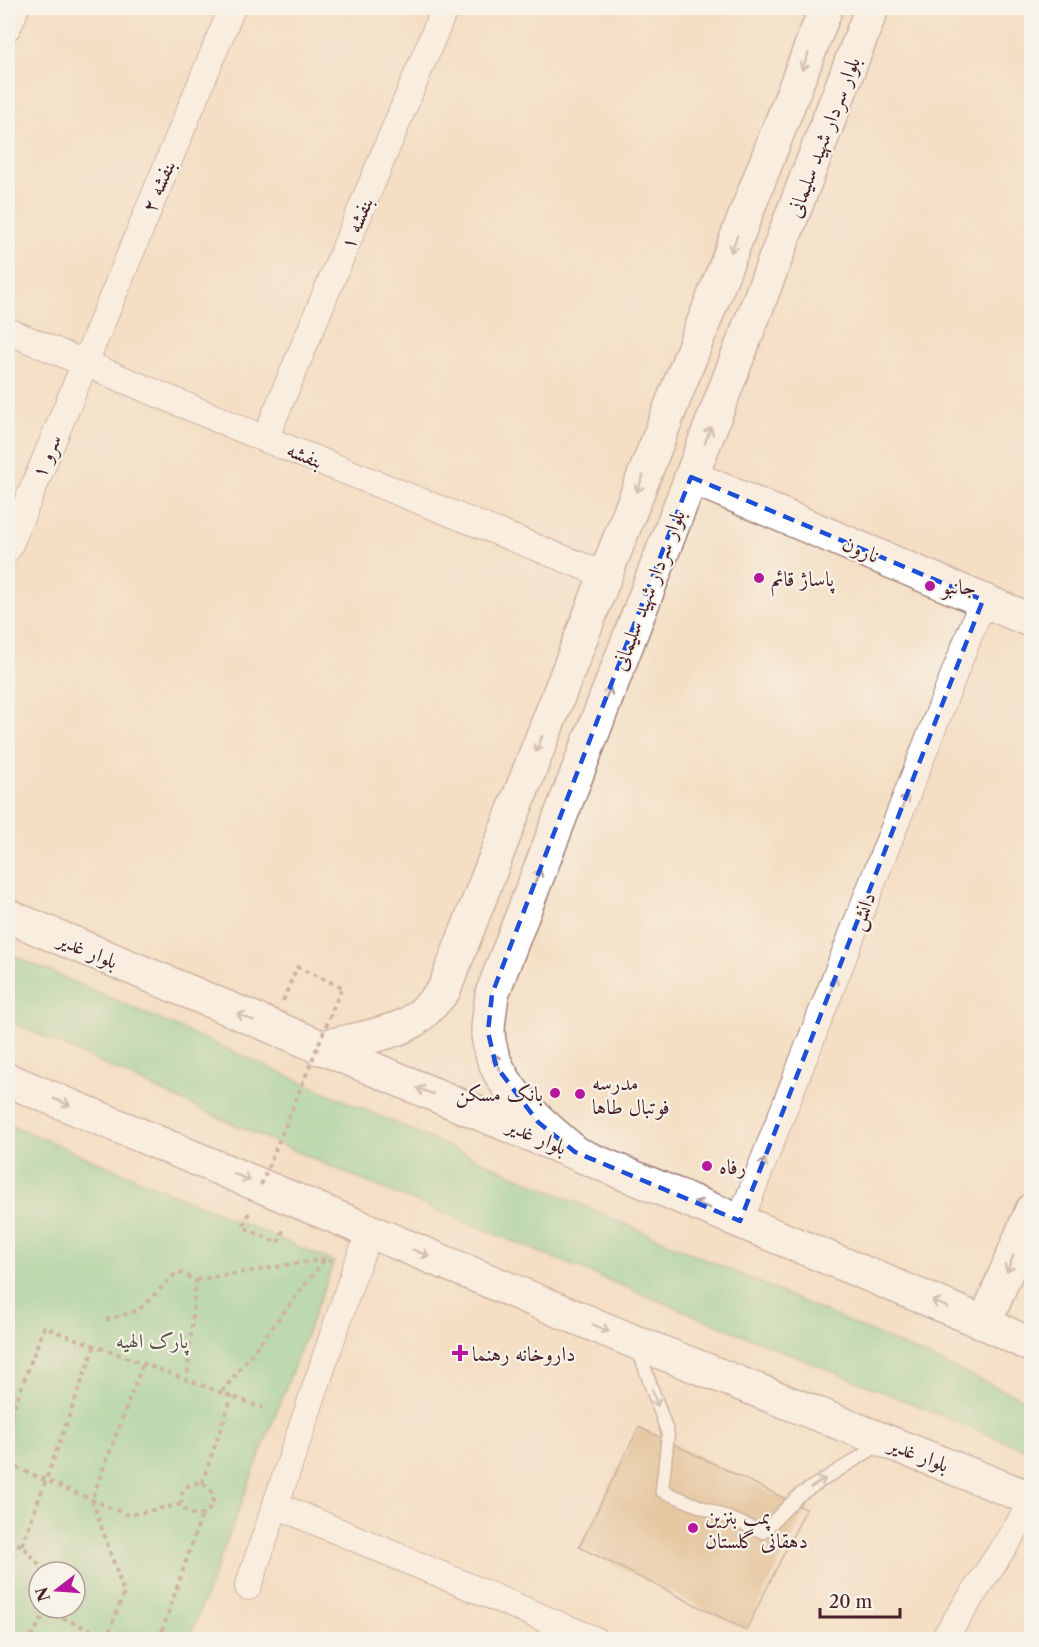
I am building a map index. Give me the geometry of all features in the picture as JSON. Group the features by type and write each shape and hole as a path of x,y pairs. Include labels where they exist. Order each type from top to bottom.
{"main road":[{"name":"بلوار سردار شهید سلیمانی","path":"319,1048 376,1035 407,1024 429,1008 444,990 826,8"},
{"name":"بلوار سردار شهید سلیمانی","path":"575,1152 538,1122 510,1089 496,1066 488,1032 492,994 872,8"},
{"name":"نارون","path":"691,477 1032,621"},
{"name":"بلوار غدیر","path":"8,916 319,1048 986,1323 1032,1346"},
{"name":"بلوار غدیر","path":"8,1080 635,1342 1032,1499"},
{"path":"986,1323 1032,1210"}],"street":[{"path":"8,27 16,8"},
{"name":"بنفشه ۲","path":"84,364 232,8"},
{"name":"بنفشه ۱","path":"266,439 445,8"},
{"name":"بنفشه","path":"8,331 266,439 605,575"},
{"name":"سرو ۱","path":"8,549 84,364"},
{"name":"دانش","path":"740,1221 983,600"},
{"path":"248,1587 356,1267 370,1233"},
{"path":"943,1640 1032,1504"},
{"path":"276,1505 595,1640"}],"lane":[{"path":"635,1342 668,1434 662,1491 763,1532 799,1495 885,1441"}],"path":[{"path":"261,1185 342,987 297,967"},
{"path":"243,1227 278,1243"},
{"path":"222,1392 325,1259"},
{"path":"106,1320 139,1310 177,1272 196,1280 325,1259 356,1267"},
{"path":"187,1379 196,1280"},
{"path":"8,1423 44,1327 263,1408"},
{"path":"22,1545 95,1346"},
{"path":"106,1640 124,1593 92,1499 143,1363"},
{"path":"202,1483 232,1396"},
{"path":"8,1464 128,1515 182,1504"},
{"path":"202,1483 213,1493 212,1508 199,1516 185,1512 180,1497 188,1485 202,1483"},
{"path":"159,1640 202,1514"},
{"path":"8,1543 22,1545 35,1560"},
{"path":"22,1640 33,1634 41,1620"},
{"path":"71,1620 114,1640"}],"highlighted area":[{"path":"691,477 983,600 740,1221 575,1152 538,1122 496,1066 488,1032 492,994"}],"green space":[{"path":"8,953 1031,1402 1031,1452 367,1182 213,1115 8,1020"},
{"name":"پارک الهیه","path":"8,1124 334,1262 189,1639 8,1639"}],"building":[{"name":"پمپ بنزین دهقانی گلستان","path":"639,1427 806,1509 746,1630 579,1547"}],"place":[{"name":"پاساژ قائم","path":"759,578"},
{"name":"جانبو","path":"930,586"},
{"name":"بانک مسکن","path":"555,1093"},
{"name":"مدرسه فوتبال طاها","path":"580,1094"},
{"name":"رفاه","path":"707,1166"},
{"name":"داروخانه رهنما","path":"460,1353"},
{"name":"پمپ بنزین دهقانی گلستان","path":"693,1528"}]}
